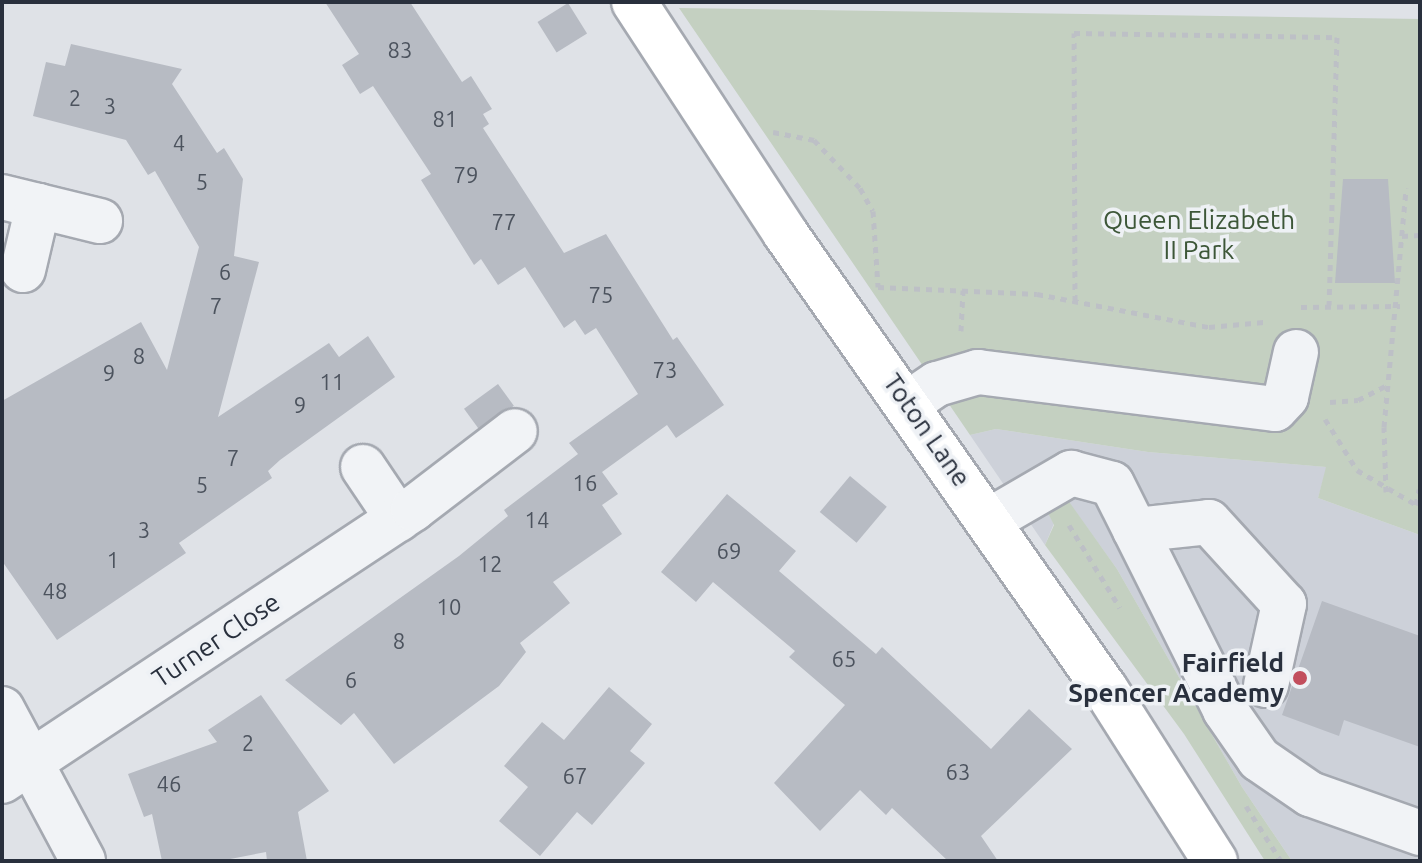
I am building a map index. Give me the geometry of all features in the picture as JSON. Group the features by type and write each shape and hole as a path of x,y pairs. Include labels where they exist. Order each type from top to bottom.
{"main road":[{"name":"Toton Lane","path":"634,2 742,169 910,402 990,520 1215,861"}],"street":[{"path":"23,270 20,202 100,221"},
{"path":"910,402 937,384 978,372 1275,409 1286,397 1282,337"},
{"name":"Turner Close","path":"18,771 405,514 515,431"},
{"path":"363,467 405,514"},
{"path":"990,520 1071,473 1089,473 1112,484 1225,710 1259,759 1310,794 1420,833"},
{"path":"1135,530 1209,522 1284,604 1266,685"},
{"path":"2,709 18,771 83,861"}],"path":[{"path":"1075,301 1074,33 1337,37 1329,305"},
{"path":"742,169 766,153 758,139 776,130 814,140 843,166 873,211 878,287 1036,290 1075,301 1209,327 1282,337"},
{"path":"1386,493 1389,385 1400,306 1406,188"},
{"path":"1402,236 1420,235"},
{"path":"961,337 963,290"},
{"path":"1342,305 1400,306"},
{"path":"1286,397 1358,400 1389,385"},
{"path":"1334,442 1386,493 1418,506 1419,489"}],"shaded area":[{"name":"Fairfield Spencer Academy","path":"996,429 1148,452 1327,467 1318,498 1420,535 1420,861 1292,861 1242,787 1117,569 1065,497 1045,545 970,435"}],"green space":[{"name":"Queen Elizabeth II Park","path":"679,8 1420,19 1420,535 1318,498 1326,467 1148,452 996,429 970,435"},
{"path":"1065,496 1117,569 1242,787 1292,861 1265,861 1184,734 1045,545 1054,525 1046,509"}],"building":[{"path":"325,2 410,2 462,82 471,76 492,109 483,114 489,124 483,128 564,253 606,234 673,340 677,337 724,405 676,438 667,425 602,472 618,494 602,505 622,534 553,582 570,603 520,643 526,652 499,686 394,764 354,713 341,725 285,680 459,556 508,516 504,510 578,454 569,443 638,394 596,328 585,335 575,320 564,328 525,267 498,285 481,259 474,265 421,180 431,174 373,86 360,94 342,65 359,54"},
{"path":"568,3 587,34 557,53 537,22"},
{"path":"71,44 182,69 172,84 217,153 224,148 243,179 234,256 259,262 218,417 329,343 339,357 368,336 395,377 280,460 268,471 272,478 179,543 186,553 57,640 2,561 2,401 141,322 167,370 199,247 155,171 148,175 126,140 33,116 46,62 65,66"},
{"path":"1343,179 1388,179 1395,283 1335,283"},
{"path":"498,384 514,406 480,431 464,409"},
{"path":"850,476 887,507 857,543 820,512"},
{"path":"727,494 796,551 779,571 876,654 882,647 991,749 1029,709 1072,749 981,836 998,861 948,861 892,808 886,815 860,790 820,831 774,783 845,705 789,657 795,651 713,582 696,602 661,572"},
{"path":"1322,601 1420,636 1420,747 1344,720 1339,736 1282,715"},
{"path":"609,687 652,724 630,751 645,763 592,825 577,812 540,856 499,821 528,787 504,766 542,722 564,740"},
{"path":"261,695 329,791 298,812 307,861 267,861 266,852 220,861 162,861 152,814 144,817 128,774 217,742 208,730"}],"place":[{"name":"Fairfield Spencer Academy","path":"1300,678"}]}
